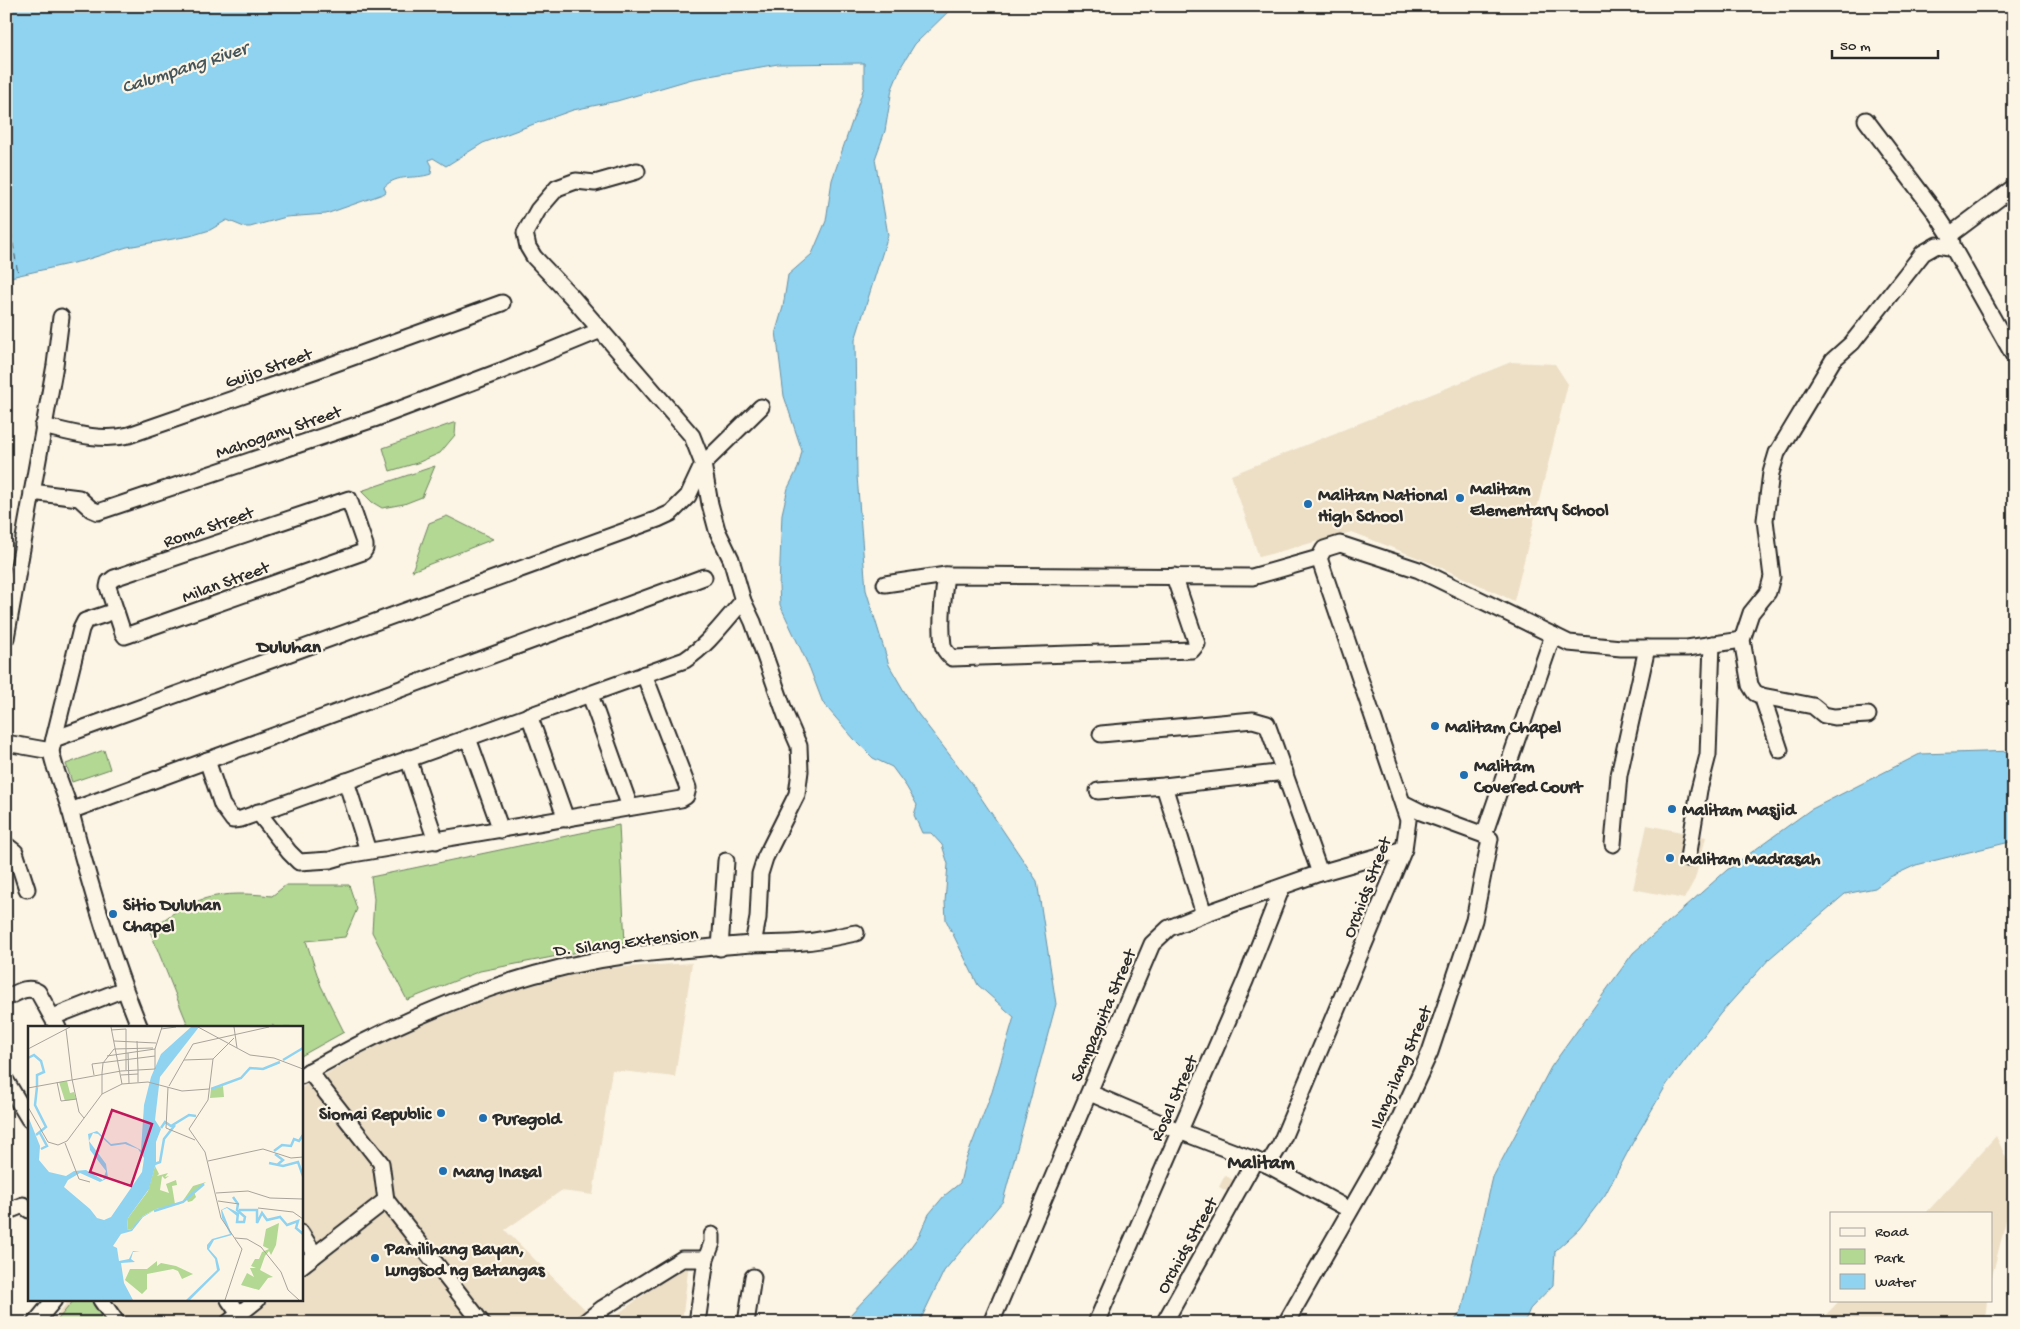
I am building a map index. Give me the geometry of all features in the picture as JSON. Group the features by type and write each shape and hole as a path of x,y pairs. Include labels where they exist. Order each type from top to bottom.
{"street":[{"path":"1866,120 1928,202 1952,241 2014,356"},
{"path":"637,171 595,183 576,182 557,188 538,210 525,233 528,247 534,257 601,330 692,436 703,464 717,530 731,559 743,601 753,622 786,716 799,746 800,771 797,794 765,858 760,874 758,918 753,944"},
{"path":"1868,715 1834,718 1824,715 1812,706 1762,696 1755,693 1750,685 1742,640 1751,613 1768,592 1772,578 1765,520 1771,473 1777,453 1833,360 1852,343 1923,253 1937,245 1952,241 2014,187"},
{"name":"Guijo Street","path":"43,426 97,438 114,439 129,435 502,303"},
{"path":"6,638 55,365 61,317"},
{"name":"Mahogany Street","path":"32,492 79,498 91,509 98,512 374,419 576,342 601,330"},
{"path":"6,743 52,745 658,519 671,513 688,496 703,464 761,408"},
{"name":"Roma Street","path":"115,611 108,587 109,582 114,578 350,499 366,549 363,552"},
{"path":"885,584 946,575 1252,577 1319,558 1324,549 1340,544 1419,570 1569,642 1621,648 1688,648 1742,640"},
{"name":"Milan Street","path":"115,611 122,633 125,636 363,552"},
{"name":"Orchids Street","path":"1164,1323 1261,1162 1283,1136 1404,849 1408,820 1319,558"},
{"path":"946,575 943,597 943,646 952,658 1192,650 1196,644 1174,576"},
{"path":"70,811 704,577"},
{"path":"207,760 222,806 233,820 685,660 714,636 743,601"},
{"path":"115,611 85,621 52,745 54,765 70,811 89,882 124,989 139,1026"},
{"path":"1403,803 1421,812 1484,834 1553,635"},
{"path":"1688,858 1699,790 1708,755 1712,644"},
{"path":"1613,844 1619,775 1646,648"},
{"path":"258,812 299,862 330,860 368,851 681,799 686,796 688,788 644,674"},
{"path":"590,695 630,807"},
{"path":"1762,696 1780,750"},
{"path":"529,715 566,819"},
{"path":"1101,734 1253,720 1262,721 1267,724 1320,873"},
{"path":"468,738 500,830"},
{"path":"408,758 436,841"},
{"path":"1098,791 1164,786 1285,772"},
{"path":"346,781 368,851"},
{"path":"1164,786 1204,914"},
{"name":"Ilang-ilang Street","path":"1286,1323 1386,1148 1430,1052 1474,920 1490,846 1490,840 1484,834"},
{"path":"6,845 15,852 27,889"},
{"name":"Sampaguita Street","path":"991,1323 1152,944 1169,928 1204,914 1320,873 1404,849"},
{"path":"720,948 726,861"},
{"name":"Rosal Street","path":"1096,1323 1245,981 1282,887"},
{"name":"D. Silang Extension","path":"305,1073 443,1005 499,984 547,970 630,956 753,944 805,942 856,934"},
{"path":"6,998 26,989 33,989 38,992 56,1022 124,989"},
{"path":"305,1073 381,1162 386,1200 482,1323"},
{"path":"6,1081 28,1117"},
{"path":"1090,1093 1179,1131 1261,1162 1350,1210"},
{"path":"302,1265 386,1200"},
{"path":"6,1212 23,1205 28,1209"},
{"path":"302,1235 315,1255"},
{"path":"698,1323 706,1259 712,1242 712,1235"},
{"path":"584,1323 603,1308 682,1259 706,1259"},
{"path":"746,1323 753,1277"},
{"path":"35,1323 52,1302"},
{"path":"101,1302 117,1323"},
{"path":"230,1302 234,1318 254,1302"}],"shaded area":[{"name":"Malitam Elementary School","path":"1511,362 1555,364 1568,384 1514,601 1431,563 1352,532 1259,557 1231,475"},
{"name":"Malitam Madrasah","path":"1647,825 1706,837 1695,879 1684,899 1633,889"},
{"path":"692,963 675,1077 612,1070 593,1195 561,1191 505,1230 599,1323 51,1323 67,1302 302,1302 302,1087 441,1012 524,981 608,968"},
{"path":"1996,1136 2014,1175 2014,1188 1992,1277 1992,1212 1927,1212"},
{"path":"1225,1175 1236,1182 1230,1193 1219,1187"},
{"path":"689,1262 682,1323 605,1323"},
{"path":"1838,1302 1987,1302 1985,1323 1818,1323"}],"green space":[{"path":"456,422 455,435 440,453 417,463 390,471 383,448"},
{"path":"435,466 422,497 404,504 382,508 372,502 361,491"},
{"path":"447,516 493,539 412,571 429,523"},
{"path":"104,750 110,769 72,782 66,764"},
{"path":"619,825 625,943 480,971 407,1000 372,932 374,899 371,877"},
{"path":"286,885 349,885 357,909 345,937 306,941 321,986 344,1032 302,1055 302,1026 188,1026 150,931 179,910 206,898 237,894 272,896"},
{"path":"72,1302 93,1302 108,1323 55,1323"}],"water":[{"name":"Calumpang River","path":"6,6 954,6 915,44 902,65 892,89 885,131 875,159 888,235 855,340 857,476 866,590 889,665 915,710 969,780 1037,881 1056,1004 1003,1201 944,1271 919,1323 845,1323 848,1317 900,1262 920,1234 929,1214 944,1196 960,1183 965,1162 992,1092 1014,1017 978,985 946,920 945,902 948,864 942,845 931,833 922,833 914,815 917,805 892,767 873,758 823,703 810,669 780,605 782,514 788,488 798,468 802,451 784,396 776,331 783,307 788,275 812,254 826,221 832,180 864,87 864,63 778,64 692,79 617,101 573,110 483,143 446,166 433,158 429,160 432,166 431,174 395,180 384,187 386,192 383,194 326,214 286,217 250,227 244,227 227,220 210,230 190,236 127,247 82,261 6,278"},
{"path":"2014,751 2014,841 1916,865 1890,877 1875,888 1845,894 1770,958 1720,1014 1667,1084 1634,1140 1605,1195 1579,1229 1555,1251 1553,1285 1530,1309 1524,1323 1453,1323 1462,1310 1493,1177 1551,1067 1633,953 1727,870 1810,810 1920,754"}],"ferry route":[{"path":"6,200 18,274"}],"place":[{"name":"Malitam Elementary School","path":"1460,498"},
{"name":"Malitam National High School","path":"1308,504"},
{"name":"Malitam Chapel","path":"1435,726"},
{"name":"Malitam Covered Court","path":"1464,775"},
{"name":"Malitam Masjid","path":"1672,809"},
{"name":"Malitam Madrasah","path":"1670,858"},
{"name":"Sitio Duluhan Chapel","path":"113,914"},
{"name":"Siomai Republic","path":"441,1113"},
{"name":"Puregold","path":"483,1118"},
{"name":"Mang Inasal","path":"443,1171"},
{"name":"Pamilihang Bayan, Lungsod ng Batangas","path":"375,1258"}],"district":[{"name":"Duluhan","path":"289,645"},
{"name":"Malitam","path":"1261,1161"}]}
